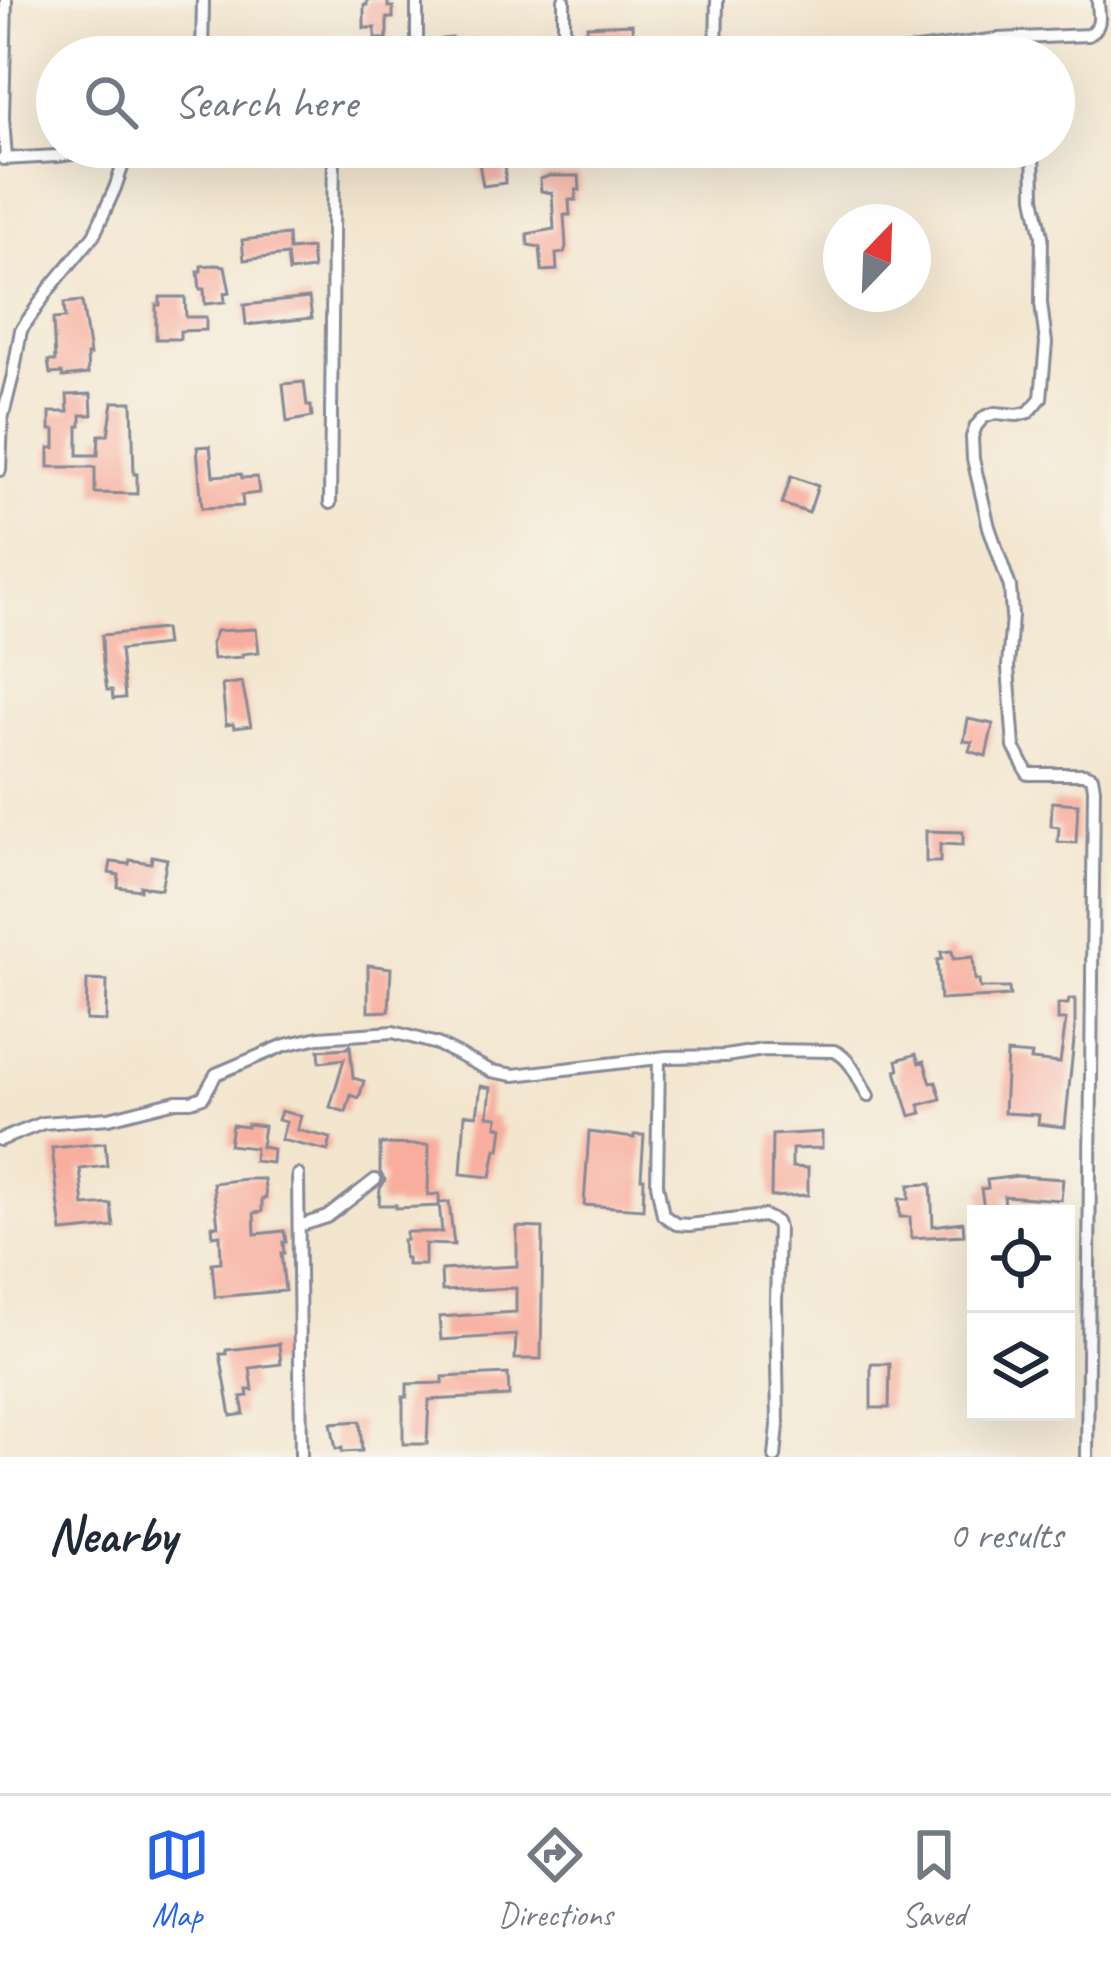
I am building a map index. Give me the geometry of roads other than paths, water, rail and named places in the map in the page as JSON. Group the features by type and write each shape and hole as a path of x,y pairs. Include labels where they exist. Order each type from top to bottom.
{"street":[{"path":"6,0 3,159 36,157"},
{"path":"202,0 202,36"},
{"path":"417,0 417,36"},
{"path":"563,36 564,0"},
{"path":"716,36 717,0"},
{"path":"1075,36 1097,30 1098,0"},
{"path":"1100,22 1111,33"},
{"path":"0,470 2,419 21,330 94,235 120,168"},
{"path":"330,503 334,168"},
{"path":"1033,168 1042,236 1046,343 1042,398 1029,412 984,417 972,437 988,527 1010,587 1008,667 1014,747 1028,774 1084,774 1092,777 1094,788 1087,1457"},
{"path":"0,1140 43,1123 109,1118 191,1101 202,1096 216,1074 285,1045 319,1037 393,1032 437,1044 490,1071 514,1075 763,1050 833,1051 848,1061 868,1096"},
{"path":"658,1058 658,1198 663,1215 676,1224 689,1225 764,1216 776,1222 780,1232 776,1457"},
{"path":"298,1175 301,1457"},
{"path":"299,1226 327,1217 376,1180"}]}
